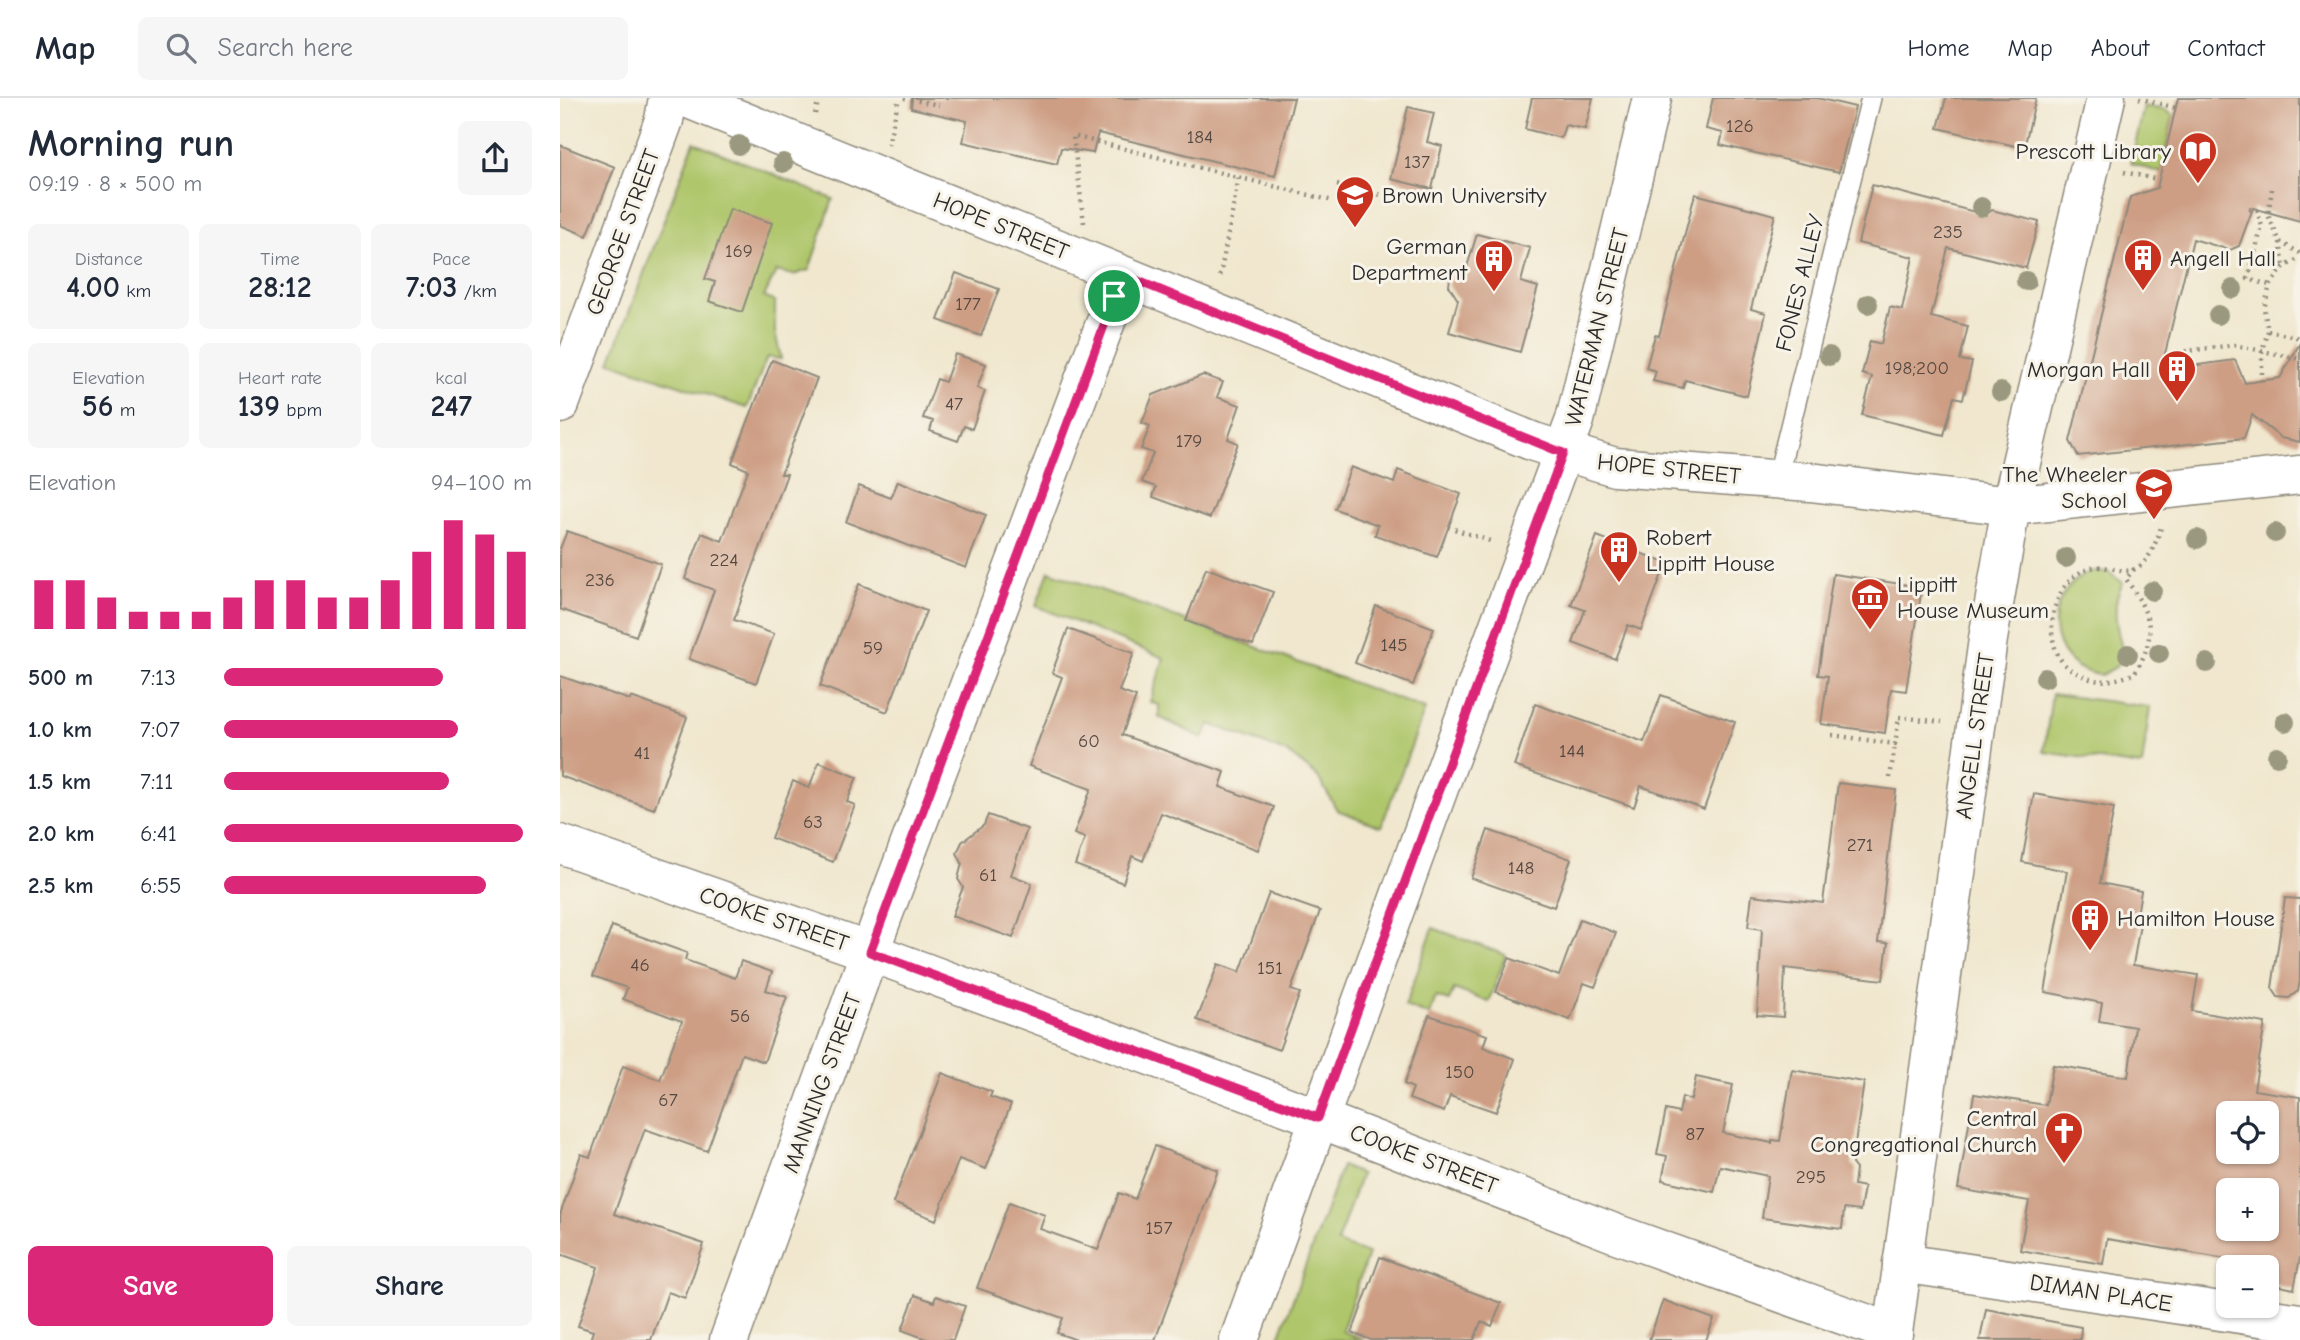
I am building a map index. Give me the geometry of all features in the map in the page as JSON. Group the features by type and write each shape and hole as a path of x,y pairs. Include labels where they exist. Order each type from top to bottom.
{"street":[{"name":"GEORGE STREET","path":"560,404 664,120 668,98"},
{"name":"HOPE STREET","path":"686,98 1563,453 1615,467 1777,479 2011,506 2300,475"},
{"name":"WATERMAN STREET","path":"1239,1340 1575,420 1651,98"},
{"name":"ANGELL STREET","path":"1892,1337 1988,639 2011,506 2106,98"},
{"name":"MANNING STREET","path":"729,1340 870,952 1123,275"},
{"name":"COOKE STREET","path":"560,844 870,952 1318,1118 1892,1337"},
{"name":"DIMAN PLACE","path":"1902,1263 2300,1323"}],"lane":[{"name":"FONES ALLEY","path":"1777,479 1871,98"}],"path":[{"path":"815,117 819,98"},
{"path":"888,146 902,98 939,105"},
{"path":"2137,98 2176,108"},
{"path":"1084,227 1073,136 1333,201"},
{"path":"2120,170 2159,180"},
{"path":"1219,282 1239,177"},
{"path":"1337,185 1399,199"},
{"path":"2272,189 2268,215 2280,242 2284,267"},
{"path":"2249,209 2268,215"},
{"path":"2257,211 2262,226 2248,279 2270,285"},
{"path":"2262,380 2262,351 2268,331 2264,309 2270,285 2284,267 2300,255 2280,242"},
{"path":"2268,331 2300,338"},
{"path":"2164,354 2234,345 2300,359"},
{"path":"2134,569 2127,571 2102,566 2091,567 2079,572 2059,596 2052,616 2053,642 2060,659 2073,671 2094,680 2105,681 2134,674 2142,662 2151,629 2147,614 2126,579 2146,560 2164,520"},
{"path":"1448,527 1497,544"},
{"path":"1890,778 1899,718 1950,723"},
{"path":"1832,735 1895,744"}],"green space":[{"path":"2144,106 2165,110 2173,116 2161,173 2131,163"},
{"path":"694,142 833,199 809,270 793,275 776,271 764,297 775,302 775,332 781,359 767,357 747,408 610,362"},
{"path":"1049,571 1425,709 1381,827 1337,810 1318,777 1288,753 1210,724 1203,738 1159,717 1159,705 1150,702 1164,658 1036,606"},
{"path":"2092,571 2108,572 2123,583 2116,608 2123,652 2116,667 2101,675 2082,669 2068,659 2059,644 2055,628 2063,595 2075,581"},
{"path":"2052,694 2150,707 2142,766 2044,752"},
{"path":"1433,928 1506,955 1489,1002 1454,989 1449,1001 1436,997 1429,1015 1405,1006"},
{"path":"1342,1166 1361,1174 1337,1243 1368,1254 1342,1331 1364,1340 1278,1340"}],"building":[{"path":"912,98 1294,98 1275,176 1098,133 1093,153 1061,148 1057,164 963,142 967,121 911,108"},
{"path":"1532,98 1593,98 1585,129 1565,125 1561,138 1525,129"},
{"path":"1713,98 1817,98 1855,107 1839,172 1720,145 1723,133 1706,129"},
{"path":"1946,98 2036,98 2024,148 1938,128"},
{"path":"2178,98 2300,98 2300,221 2253,208 2239,246 2230,250 2193,239 2161,370 2235,360 2245,383 2280,378 2300,343 2300,442 2281,438 2252,415 2244,438 2078,456 2070,441 2130,197 2157,188"},
{"path":"1408,107 1434,113 1427,142 1442,146 1432,189 1391,179"},
{"path":"560,145 615,167 587,236 560,225"},
{"path":"1872,185 1986,215 1992,210 2039,222 2026,268 1948,248 1931,317 1968,326 1960,360 1972,362 1963,399 1954,397 1944,435 1862,415 1872,377 1862,374 1870,341 1881,344 1890,307 1902,310 1913,257 1858,243"},
{"path":"1695,194 1775,215 1751,309 1766,313 1747,396 1685,380 1683,388 1653,381 1656,371 1646,368 1655,335 1659,336"},
{"path":"730,209 772,223 742,312 709,301 715,282 705,279"},
{"name":"German Department","path":"1477,234 1530,248 1521,282 1538,287 1520,352 1449,332 1458,300 1449,286 1450,277 1457,270 1467,267"},
{"path":"956,273 999,289 981,336 938,320"},
{"path":"955,354 986,364 977,388 985,391 972,429 964,426 958,441 930,431 933,421 923,418 937,379 945,382"},
{"path":"772,360 817,378 781,474 787,474 734,620 774,634 756,683 689,659 714,590 685,579 702,533 722,541 748,470 732,463"},
{"path":"1203,375 1223,382 1217,397 1240,405 1228,439 1238,443 1210,518 1153,497 1156,487 1142,482 1153,453 1141,449 1150,426 1142,423 1153,395"},
{"path":"1351,467 1394,483 1398,470 1461,494 1437,557 1375,535 1378,525 1335,509"},
{"path":"898,481 986,515 966,568 846,522 859,486 891,498"},
{"path":"567,531 661,564 636,636 560,609 560,549"},
{"name":"Robert Lippitt House","path":"1597,536 1666,563 1641,630 1628,625 1615,659 1573,643 1585,610 1571,605"},
{"path":"1206,568 1273,592 1253,645 1186,621"},
{"name":"Lippitt House Museum","path":"1833,574 1922,587 1906,691 1891,689 1885,733 1821,724 1828,676 1818,675"},
{"path":"859,584 926,611 887,712 820,686"},
{"path":"1376,606 1434,628 1413,685 1355,663"},
{"path":"1068,629 1134,653 1119,691 1136,697 1122,735 1225,772 1220,787 1274,807 1258,850 1161,813 1143,861 1132,856 1123,883 1075,865 1085,838 1074,834 1091,789 1029,766 1062,677 1052,673"},
{"path":"560,676 687,717 654,809 560,776"},
{"path":"1661,695 1735,722 1704,809 1641,786 1634,807 1514,766 1535,704 1644,742"},
{"path":"819,762 857,777 847,802 855,805 833,862 771,838 793,781 809,788"},
{"path":"1838,783 1896,790 1878,942 1888,943 1883,980 1785,968 1783,1017 1757,1015 1762,929 1748,927 1752,895 1823,903"},
{"path":"2034,794 2114,808 2100,883 2141,891 2137,915 2141,918 2133,965 2198,975 2192,1011 2265,1023 2254,1090 2300,1097 2300,1258 2294,1289 2279,1286 2279,1255 2216,1255 2216,1257 2107,1239 2103,1264 2020,1250 2029,1201 1958,1189 1974,1094 2046,1105 2053,1065 2128,1077 2135,1027 2099,1021 2102,1003 2045,992 2067,871 2022,862"},
{"path":"988,815 1027,829 1011,875 1032,883 1013,938 952,916 963,887 958,879 962,863 957,853 962,842 984,825"},
{"path":"1488,830 1571,859 1554,907 1471,878"},
{"path":"1269,893 1320,911 1291,990 1300,993 1279,1050 1197,1020 1218,964 1240,972"},
{"path":"2285,898 2300,899 2300,981 2298,991 2289,998 2278,997 2272,988"},
{"path":"1580,919 1616,933 1595,987 1584,983 1570,1020 1496,992 1509,958 1559,976"},
{"path":"612,926 687,953 685,960 735,978 741,961 772,972 766,990 787,997 764,1062 742,1054 707,1151 645,1129 614,1214 704,1244 685,1298 668,1292 651,1340 590,1340 593,1331 578,1326 598,1267 560,1254 560,1215 581,1154 590,1157 623,1066 660,1080 682,1021 623,999 627,988 593,976"},
{"path":"1429,1015 1487,1035 1483,1047 1515,1059 1496,1112 1450,1096 1444,1112 1409,1099 1413,1088 1404,1084"},
{"path":"1792,1070 1864,1082 1852,1164 1856,1169 1854,1185 1864,1187 1860,1211 1844,1209 1842,1229 1762,1218 1768,1176 1720,1166 1714,1192 1662,1180 1667,1156 1657,1154 1666,1110 1679,1113 1682,1097 1691,1100 1696,1077 1733,1085 1723,1133 1772,1143 1772,1140 1780,1141"},
{"path":"942,1073 992,1092 990,1097 1011,1104 986,1169 959,1159 936,1220 893,1203"},
{"path":"1155,1146 1218,1170 1155,1340 1077,1340 1057,1333 1063,1318 977,1288 1009,1202 1045,1215 1040,1229 1098,1250 1119,1193 1135,1199"},
{"path":"1380,1257 1501,1303 1492,1326 1481,1322 1474,1340 1371,1340 1352,1333"},
{"path":"915,1295 934,1302 936,1296 965,1306 953,1340 929,1340 902,1330"},
{"path":"1663,1300 1714,1319 1706,1340 1649,1340"},
{"path":"1986,1309 2081,1327 2080,1340 1980,1340"}],"place":[{"name":"Prescott Library","path":"2198,185"},
{"name":"Brown University","path":"1355,229"},
{"name":"Angell Hall","path":"2143,292"},
{"name":"German Department","path":"1494,293"},
{"name":"Morgan Hall","path":"2177,403"},
{"name":"The Wheeler School","path":"2154,521"},
{"name":"Robert Lippitt House","path":"1619,584"},
{"name":"Lippitt House Museum","path":"1870,631"},
{"name":"Hamilton House","path":"2090,952"},
{"name":"Central Congregational Church","path":"2064,1165"}],"route":[{"path":"1123,275 1563,453 1318,1118 870,952 1114,296 1123,275"}]}
